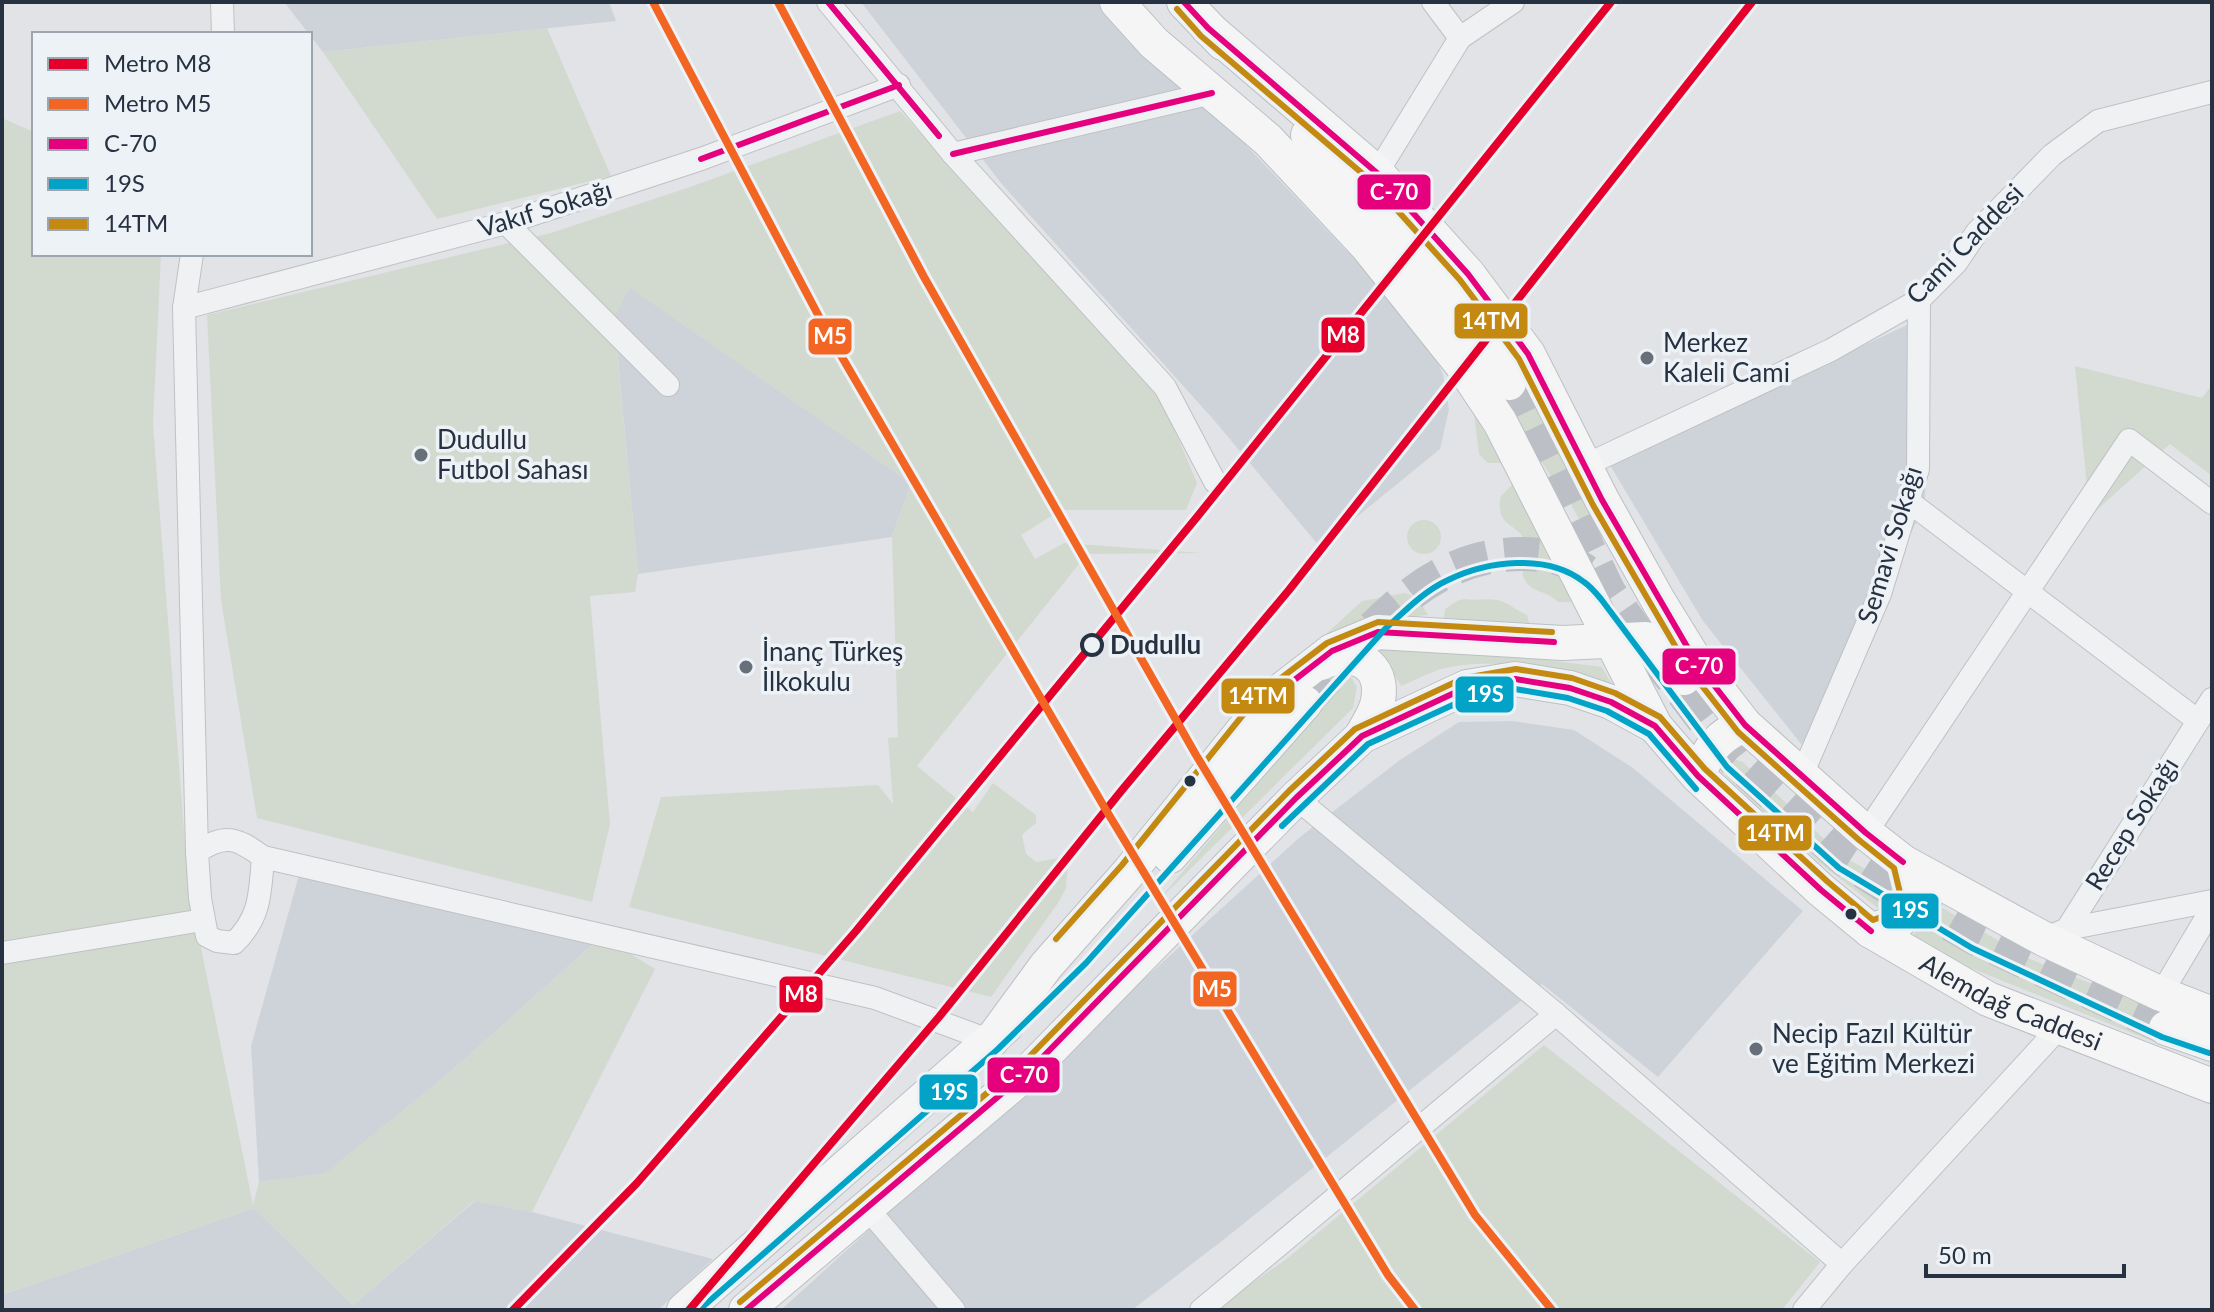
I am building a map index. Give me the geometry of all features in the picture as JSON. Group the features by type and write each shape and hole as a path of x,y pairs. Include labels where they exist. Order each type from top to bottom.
{"main road":[{"name":"Alemdağ Caddesi","path":"1117,2 1154,43 1268,140 1359,237 1462,365 1500,422 1655,726 1698,776 1821,890 1871,931 1988,999 2212,1086"},
{"path":"1184,2 1303,130 1427,273 1509,383"},
{"path":"1208,28 1377,173 1468,274 1528,354 1621,534 1696,662 1745,725"},
{"path":"684,1310 991,1041 1079,956 1332,651 1378,632 1563,643 1610,639 1646,639 1661,643 1683,678 1745,725 1801,777 1903,862 2056,934 2161,994 2212,1014"},
{"path":"1305,687 1336,656 1361,660 1379,689 1378,704 1362,736"},
{"path":"746,1310 1033,1067 1296,798 1362,736 1467,687 1515,679 1570,688 1611,702 1655,726"},
{"path":"1698,776 1706,754 1718,739 1745,725"},
{"path":"1871,931 1899,921 1912,898 1903,862"},
{"path":"2166,1028 2212,1044"}],"street":[{"path":"222,2 223,32"},
{"path":"828,2 953,154 1165,387 1215,482"},
{"path":"1433,2 1460,38"},
{"path":"1377,173 1460,38 1513,2"},
{"name":"Vakıf Sokağı","path":"184,308 506,223 701,159 899,85"},
{"name":"Cami Caddesi","path":"1586,465 1831,350 1919,300 1956,263 1977,232 2052,155 2098,121 2212,92"},
{"path":"953,154 1212,93"},
{"path":"506,223 668,385"},
{"path":"192,256 184,308 197,852 207,936 234,943 250,927 258,902 263,857"},
{"name":"Semavi Sokağı","path":"1801,777 1880,594 1918,469 1919,300"},
{"path":"1866,833 2129,440 2212,503"},
{"path":"1908,501 2197,720"},
{"name":"Recep Sokağı","path":"2056,934 2212,699"},
{"path":"1296,798 1556,1014 1842,1264"},
{"path":"197,852 222,840 239,840 263,857 875,998 991,1041"},
{"path":"2056,934 2212,901"},
{"path":"2161,994 2212,908"},
{"path":"2,953 203,920"},
{"path":"1201,1310 1556,1014"},
{"path":"1804,1310 1842,1264 2059,1028"},
{"path":"867,1208 954,1310"}],"shaded area":[{"path":"284,2 609,2 616,21 323,52 312,38 312,32 307,32"},
{"path":"861,2 1100,2 1210,107 1428,337 1443,375 1449,409 1440,449 1320,547 1213,419 1001,183"},
{"path":"547,28 611,176 437,219 323,52"},
{"path":"900,111 1159,393 1197,483 1186,510 1061,510 1021,535 1035,559 1064,543 1202,553 1087,554 917,766 973,812 993,783 1036,815 1036,823 1022,835 1026,854 1036,862 1064,857 1068,863 1066,888 1058,903 991,997 629,907 661,797 878,785 893,804 888,738 898,737 892,537 911,483 630,288 614,316 638,574 635,592 590,596 610,824 592,902 257,818 221,600 207,315 551,233 690,187"},
{"path":"2,118 32,131 32,256 161,256 153,424 188,883 253,1205 259,1182 325,1173 448,1074 602,936 655,969 532,1212 474,1201 353,1305 254,1208 2,1295"},
{"path":"630,287 911,483 892,537 638,574 614,316"},
{"path":"1907,325 1927,392 1925,504 1806,750 1703,621 1610,465"},
{"path":"2075,366 2202,398 2212,385 2212,476 2170,444 2090,516"},
{"path":"1526,373 1609,534 1591,541 1573,508 1493,392"},
{"path":"1474,413 1502,463 1488,463 1479,454"},
{"path":"1513,484 1573,602 1558,602 1526,582 1523,572 1526,544 1519,532 1504,520 1500,507 1501,496"},
{"path":"1424,520 1436,525 1441,537 1436,549 1424,554 1412,549 1407,537 1412,525"},
{"path":"1405,593 1418,598 1428,615 1380,619 1325,635 1362,601"},
{"path":"1464,599 1493,599 1505,603 1527,615 1530,626 1443,623 1445,609"},
{"path":"1378,647 1500,654 1602,667 1614,688 1529,668 1485,664 1441,669 1401,686"},
{"path":"1321,671 1348,672 1357,687 1353,708 1157,902 1317,713 1294,695"},
{"path":"1512,721 1574,730 1633,768 1803,911 1658,1077 1542,984 1132,1310 781,1310 1300,837 1400,760 1459,722"},
{"path":"1734,759 1743,762 1843,857 1868,870 1892,889 1890,904 1879,909 1820,863 1726,777 1725,769"},
{"path":"301,868 602,936 448,1074 325,1174 259,1182 251,1046"},
{"path":"1932,902 2030,959 2172,1016 2159,1044 1909,943"},
{"path":"1544,1045 1820,1262 1782,1310 1212,1310 1284,1261"},
{"path":"475,1201 532,1212 713,1259 658,1310 2,1310 2,1295 254,1208 353,1305"}],"tunnel":[{"path":"1509,383 1609,592 1734,760 1845,860 1893,891 1976,939 2166,1028"},
{"path":"1305,703 1350,652 1399,604 1425,584 1454,568 1486,558 1530,554 1567,561 1591,575"}],"metro line":[{"name":"M5","path":"653,2 825,328 1106,810 1388,1275 1415,1310"},
{"name":"M5","path":"778,2 924,277 1196,755 1475,1215 1552,1310"},
{"name":"M8","path":"513,1310 637,1183 856,931 1197,517 1611,2"},
{"name":"M8","path":"689,1310 939,1017 1289,590 1752,2"}],"transit line":[{"name":"C-70","path":"828,2 939,136"},
{"name":"C-70","path":"1184,2 1208,28 1377,173 1468,274 1528,354 1602,500 1696,662 1745,725 1903,862"},
{"name":"14TM","path":"740,1302 1026,1060 1289,791 1355,729 1464,678 1516,669 1572,678 1615,693 1660,717 1705,769 1873,920 1892,913 1901,897 1894,868 1738,732 1688,668 1593,505 1519,359 1460,280 1370,180 1201,36 1177,9"},
{"name":"C-70","path":"701,159 899,85"},
{"name":"C-70","path":"953,154 1212,93"},
{"name":"19S","path":"699,1310 998,1049 1086,963 1385,629 1431,590 1480,568 1535,564 1569,573 1588,586 1727,767 1839,868 1972,948 2162,1037 2209,1053"},
{"name":"14TM","path":"1056,939 1122,865 1259,695 1327,643 1378,622 1552,632"},
{"name":"C-70","path":"1266,702 1332,651 1378,632 1554,642"},
{"name":"C-70","path":"746,1310 1033,1067 1296,798 1362,736 1467,687 1515,679 1570,688 1611,702 1655,726 1698,776 1821,890 1871,931"},
{"name":"19S","path":"1282,826 1368,744 1470,697 1515,689 1568,698 1607,711 1649,734 1696,789"}],"place":[{"name":"Merkez Kaleli Cami","path":"1647,358"},
{"name":"Dudullu Futbol Sahası","path":"421,455"},
{"name":"Dudullu","path":"1092,645"},
{"name":"İnanç Türkeş İlkokulu","path":"746,667"},
{"name":"Necip Fazıl Kültür ve Eğitim Merkezi","path":"1756,1049"}]}
